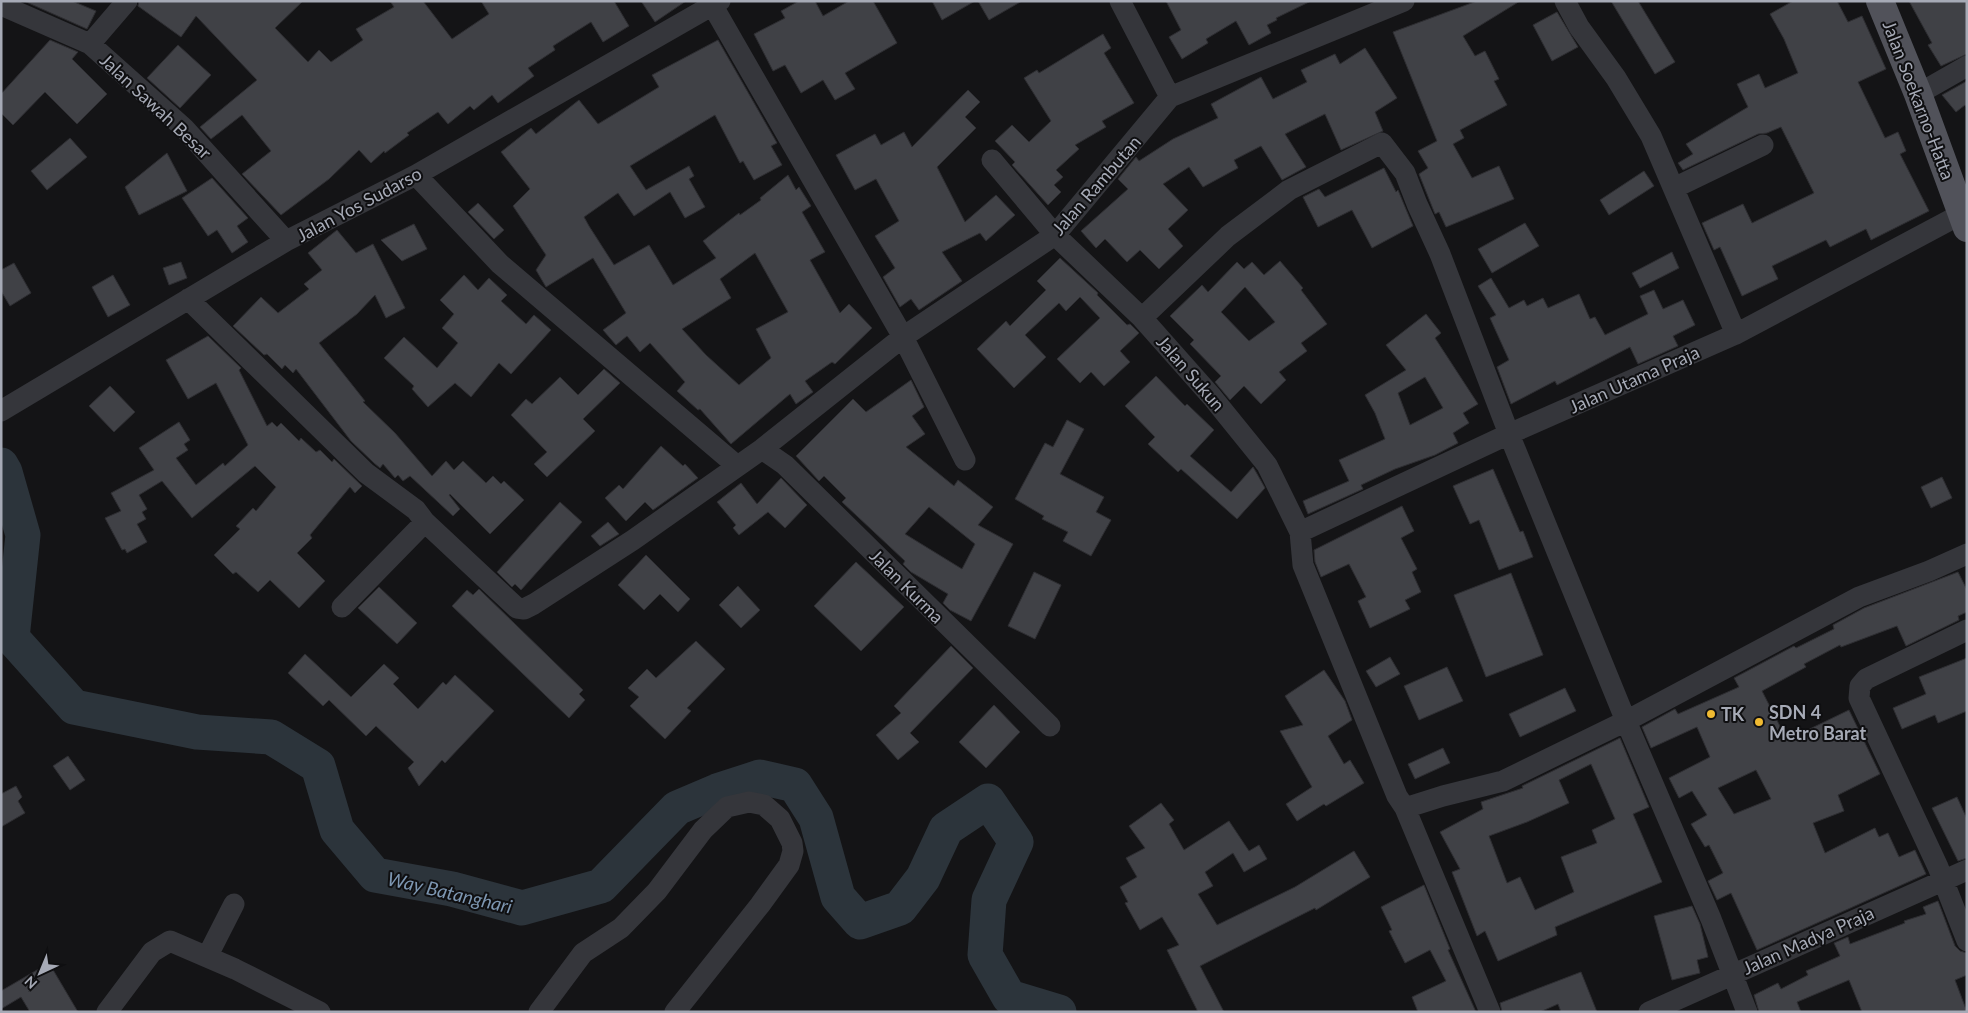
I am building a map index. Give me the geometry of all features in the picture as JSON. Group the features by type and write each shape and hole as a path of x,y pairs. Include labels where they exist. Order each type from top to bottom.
{"main road":[{"name":"Jalan Soekarno-Hatta","path":"1880,1 1965,218"}],"street":[{"path":"90,44 127,1"},
{"path":"1120,1 1170,97"},
{"name":"Jalan Rambutan","path":"188,299 366,473 416,510 425,522 517,608 524,609 633,540 762,448 902,337 1055,234 1170,97 1404,1"},
{"path":"1565,1 1579,27 1616,78 1652,136 1736,334"},
{"path":"714,3 902,337 965,460"},
{"name":"Jalan Yos Sudarso","path":"1,411 286,241 416,175 714,3"},
{"name":"Jalan Sawah Besar","path":"1,5 90,44 184,128 286,241"},
{"path":"1918,94 1967,66"},
{"path":"1142,318 1228,236 1289,190 1382,143 1405,173 1416,204 1440,254 1509,434 1747,1012"},
{"path":"1674,188 1763,145"},
{"name":"Jalan Sukun","path":"992,160 1055,234 1142,318 1212,397 1267,465 1300,532"},
{"path":"416,175 500,264 736,465"},
{"name":"Jalan Utama Praja","path":"1300,532 1509,434 1736,334 1965,218"},
{"name":"Jalan Kurma","path":"762,448 785,465 1050,726"},
{"path":"342,607 425,522"},
{"path":"1300,532 1303,565 1397,796 1405,808 1490,1012"},
{"path":"1405,808 1443,796 1503,782 1626,721 1859,598 1967,554"},
{"path":"1967,630 1866,679 1859,690 1859,698 1943,880 1967,941"},
{"path":"539,1012 583,953 621,928 657,892 702,830 727,807 749,802 764,805 780,819 792,843 793,851 789,865 760,905 674,1012"},
{"name":"Jalan Madya Praja","path":"1649,1012 1732,973 1967,870"},
{"path":"207,957 234,904"},
{"path":"107,1012 152,952 170,941 320,1012"}],"building":[{"path":"24,1 72,1 96,11 87,29"},
{"path":"139,1 303,1 275,28 308,62 319,50 331,62 363,40 356,29 394,7 390,1 423,1 452,39 489,14 481,1 614,1 629,26 603,42 591,22 553,46 555,50 528,68 534,76 498,103 492,95 474,110 470,106 448,124 438,112 407,133 409,135 385,153 384,151 371,163 359,150 329,179 281,215 242,174 271,151 242,115 211,139 200,127 257,80 196,16 181,37 138,6"},
{"path":"641,1 686,1 655,22"},
{"path":"799,1 815,1 823,16 849,1 873,1 897,43 845,73 855,89 835,100 823,80 801,93 785,65 773,71 754,34 785,18 781,11"},
{"path":"932,1 975,1 942,20"},
{"path":"978,1 1022,1 989,20"},
{"path":"1166,1 1311,1 1276,18 1277,20 1267,25 1271,33 1249,45 1236,21 1206,39 1208,43 1182,59 1169,37 1181,30"},
{"path":"1477,1 1520,1 1463,36 1475,56 1485,51 1499,79 1494,81 1507,105 1460,130 1464,138 1453,144 1472,178 1499,166 1514,199 1446,227 1439,212 1435,214 1419,174 1428,168 1418,151 1437,141 1393,32"},
{"path":"1611,1 1638,1 1675,62 1655,74"},
{"path":"1793,1 1837,1 1848,22 1862,16 1886,69 1858,82 1885,138 1898,132 1906,151 1900,154 1929,211 1871,240 1866,229 1830,247 1826,240 1772,266 1778,279 1742,296 1720,247 1714,250 1702,223 1743,204 1752,223 1814,193 1781,127 1767,133 1758,134 1683,170 1678,163 1693,154 1686,144 1748,107 1737,84 1759,74 1765,88 1798,73 1784,39 1770,14"},
{"path":"1909,1 1967,1 1967,54 1941,66 1928,45 1932,43"},
{"path":"1557,12 1578,47 1552,61 1533,25"},
{"path":"1103,34 1111,48 1104,53 1134,103 1102,121 1106,127 1075,145 1079,149 1056,170 1063,177 1054,185 1061,192 1048,205 1012,165 1015,162 995,141 1012,125 1029,142 1051,121 1024,78 1037,70 1039,73"},
{"path":"50,40 78,52 72,59 107,94 77,124 45,92 13,125 1,113 1,94"},
{"path":"718,40 777,143 771,146 782,165 754,180 743,161 740,163 715,115 630,166 646,190 689,166 694,176 689,179 705,207 685,218 670,192 634,216 618,193 584,217 614,265 649,245 673,285 716,258 703,241 739,213 740,215 761,200 760,198 788,175 796,190 799,187 811,206 802,212 825,252 810,260 840,313 849,304 872,328 835,364 832,362 805,381 813,392 796,404 790,394 731,444 700,409 698,410 677,391 685,382 650,343 640,352 627,336 616,345 603,330 626,313 593,258 546,287 536,270 546,255 513,206 530,189 501,152 531,128 536,134 579,100 598,124 659,87 652,75","holes":["755,253 788,312 756,329 771,358 739,385 706,355 682,329 731,298 720,279"]},
{"path":"178,45 211,75 180,108 147,78"},
{"path":"1365,48 1397,98 1375,112 1383,131 1341,150 1325,114 1285,134 1306,167 1282,180 1261,146 1234,160 1238,168 1203,187 1189,167 1163,184 1188,210 1168,229 1183,246 1159,269 1140,250 1127,262 1105,239 1096,248 1081,231 1128,189 1118,179 1136,157 1139,161 1173,139 1218,118 1211,104 1261,77 1273,99 1307,82 1301,70 1335,54 1340,64"},
{"path":"1967,81 1967,108 1965,105 1956,112 1942,95"},
{"path":"968,90 980,102 965,117 976,128 937,167 965,222 996,195 1015,215 986,241 980,233 942,252 962,281 919,310 911,299 900,307 883,277 895,268 875,236 899,221 876,179 855,190 836,155 875,134 881,145 904,132 912,147"},
{"path":"70,138 87,157 47,190 31,171"},
{"path":"167,153 187,191 139,215 125,187"},
{"path":"1384,168 1396,192 1398,190 1413,226 1372,248 1352,210 1318,227 1303,197 1319,189 1325,197"},
{"path":"1644,171 1654,186 1609,215 1600,200"},
{"path":"212,178 248,218 237,226 248,242 232,253 217,230 208,236 182,198"},
{"path":"478,203 504,230 494,239 468,212"},
{"path":"1525,223 1539,246 1492,273 1478,249"},
{"path":"414,224 427,249 402,261 381,240"},
{"path":"337,230 356,253 373,244 405,308 386,318 375,295 357,314 319,343 365,401 363,402 395,433 432,476 446,461 454,470 463,461 486,483 493,476 501,484 504,481 524,500 490,534 450,494 460,509 453,516 410,476 403,481 398,475 395,478 383,464 380,468 351,441 296,369 293,373 285,365 282,369 233,326 261,297 278,313 309,289 304,284 322,270 308,253"},
{"path":"1672,252 1679,268 1640,288 1632,273"},
{"path":"1060,258 1098,293 1097,295 1127,325 1130,324 1139,333 1120,351 1130,362 1104,386 1091,372 1080,383 1057,359 1100,318 1080,297 1066,311 1059,303 1025,335 1046,357 1014,388 977,349 1006,321 1010,326 1046,290 1037,281"},
{"path":"1280,261 1303,288 1301,290 1327,324 1301,343 1307,351 1279,372 1286,380 1261,404 1244,386 1230,400 1215,382 1221,376 1190,344 1194,340 1170,316 1202,285 1208,292 1237,262 1244,269 1252,262 1264,275","holes":["1245,287 1275,322 1249,341 1221,312"]},
{"path":"181,262 187,278 169,285 163,268"},
{"path":"14,263 31,293 10,306 1,291 1,270"},
{"path":"113,275 130,305 108,317 92,287"},
{"path":"464,275 478,290 489,278 507,295 501,301 526,324 534,315 551,330 511,374 499,363 471,397 455,383 428,407 412,389 414,386 384,358 404,337 437,368 458,343 442,328 454,314 440,300"},
{"path":"1491,278 1509,308 1524,300 1527,306 1543,298 1548,308 1579,294 1590,319 1595,317 1605,335 1648,314 1640,296 1654,290 1663,309 1683,300 1695,325 1673,336 1678,346 1638,364 1630,347 1557,385 1555,381 1511,404 1497,367 1509,360 1490,318 1496,315 1478,286"},
{"path":"1426,314 1441,333 1435,338 1478,404 1463,413 1469,423 1453,433 1458,443 1435,455 1395,469 1361,485 1363,489 1308,514 1303,501 1349,481 1339,460 1385,439 1375,413 1365,395 1406,370 1386,345","holes":["1425,377 1443,408 1410,425 1398,393"]},
{"path":"208,336 241,368 239,370 267,426 272,422 277,427 281,423 299,441 301,438 316,452 320,450 332,462 334,459 362,486 355,493 350,487 310,535 312,538 297,553 325,581 299,608 270,580 258,592 236,572 233,574 214,555 240,529 236,526 253,508 256,511 276,487 255,466 192,518 162,481 139,495 147,509 142,512 146,519 137,524 147,542 127,553 125,549 122,550 105,518 121,511 111,493 154,470 139,448 179,422 190,440 184,444 188,450 176,458 196,485 223,463 225,466 248,445 216,383 188,399 166,360"},
{"path":"604,369 620,383 583,419 595,431 547,477 534,464 547,452 511,415 526,399 532,404 560,377 578,395"},
{"path":"1156,376 1185,406 1187,404 1214,430 1190,456 1231,492 1253,467 1256,472 1265,488 1237,519 1181,469 1178,472 1148,444 1155,437 1125,406"},
{"path":"911,380 924,407 912,416 925,434 906,447 954,486 958,480 993,507 978,525 1013,544 971,621 950,610 943,603 948,594 911,572 903,564 905,561 842,502 846,498 824,476 819,481 796,456 853,399 866,412","holes":["929,507 975,544 962,569 905,534"]},
{"path":"110,386 135,412 114,432 89,406"},
{"path":"1067,420 1084,429 1060,474 1104,497 1096,512 1111,520 1091,556 1063,541 1068,532 1042,519 1044,516 1015,499 1045,443 1053,447"},
{"path":"661,446 683,466 685,464 698,478 653,510 645,502 626,521 605,498 619,485 623,489"},
{"path":"1493,469 1520,532 1523,531 1533,557 1499,570 1479,520 1470,524 1453,486"},
{"path":"1942,477 1952,498 1931,508 1921,487"},
{"path":"781,478 807,505 785,528 768,512 739,535 733,528 736,525 717,502 741,483 757,504"},
{"path":"560,502 582,522 521,590 515,584 512,587 497,572"},
{"path":"1402,506 1414,531 1401,538 1417,569 1412,572 1421,592 1405,600 1410,609 1370,628 1358,601 1366,597 1349,564 1321,577 1315,562 1314,550"},
{"path":"608,522 619,534 600,546 591,536"},
{"path":"646,555 690,599 678,612 660,594 644,610 618,585"},
{"path":"856,562 904,607 861,651 814,606"},
{"path":"1034,572 1061,585 1035,639 1008,626"},
{"path":"1958,572 1967,590 1967,612 1958,616 1959,620 1906,646 1897,626 1841,647 1840,645 1804,664 1806,667 1762,691 1787,740 1849,710 1880,774 1838,795 1844,811 1813,823 1825,853 1875,828 1879,837 1888,833 1899,857 1915,850 1926,874 1757,950 1731,893 1717,900 1708,881 1723,873 1709,845 1705,847 1691,824 1707,815 1692,791 1679,798 1669,778 1710,757 1697,727 1651,748 1642,727 1675,709 1678,714 1739,687 1734,678 1794,646 1796,648 1834,629 1833,625 1864,608","holes":["1756,770 1771,799 1734,814 1718,788"]},
{"path":"1511,573 1543,655 1486,677 1454,595"},
{"path":"738,586 760,610 741,628 719,605"},
{"path":"379,587 417,623 397,644 358,608"},
{"path":"479,589 583,690 579,694 585,700 569,718 452,606 467,590 473,595"},
{"path":"696,641 725,669 687,708 691,711 665,739 630,706 639,697 628,688 647,669 656,678"},
{"path":"951,646 973,668 910,733 919,742 898,760 876,735 901,713 894,706"},
{"path":"305,654 351,697 384,664 399,678 393,684 418,709 443,682 446,685 455,675 494,711 445,763 442,760 419,786 408,768 414,762 376,726 366,736 329,700 323,706 288,673"},
{"path":"1390,657 1400,674 1376,687 1366,671"},
{"path":"1967,658 1967,711 1938,723 1935,715 1902,729 1893,708 1926,694 1919,677"},
{"path":"1447,667 1463,701 1419,720 1404,686"},
{"path":"1324,670 1345,701 1352,720 1328,736 1344,764 1350,760 1364,783 1297,821 1286,804 1312,787 1280,731 1303,725 1285,696"},
{"path":"1565,688 1576,711 1520,737 1509,714"},
{"path":"994,705 1020,732 986,768 959,742"},
{"path":"1620,738 1649,807 1633,814 1662,882 1555,927 1557,935 1498,961 1485,931 1477,936 1452,872 1460,869 1440,832 1483,809 1481,802 1523,788 1522,786","holes":["1591,764 1615,819 1592,830 1597,843 1561,857 1574,892 1535,910 1520,877 1507,883 1489,836 1527,822 1569,803 1559,780"]},
{"path":"1443,748 1450,763 1415,779 1408,764"},
{"path":"68,756 85,780 70,790 53,766"},
{"path":"16,786 22,797 18,801 25,813 1,827 1,794"},
{"path":"1957,797 1967,819 1967,858 1958,861 1932,808"},
{"path":"1161,803 1174,820 1169,824 1184,850 1229,821 1249,851 1259,845 1267,859 1244,872 1233,853 1205,872 1213,886 1198,894 1217,925 1295,887 1354,851 1370,877 1316,910 1315,908 1200,966 1224,1012 1198,1012 1167,950 1179,945 1162,917 1140,930 1125,903 1128,902 1120,887 1137,877 1126,858 1145,848 1129,826"},
{"path":"1424,885 1450,949 1448,950 1476,1012 1418,1012 1412,997 1446,981 1430,950 1405,963 1389,931 1392,930 1381,907"},
{"path":"1938,901 1955,946 1960,951 1967,953 1967,975 1955,980 1967,1012 1862,1012 1849,980 1797,1002 1801,1012 1759,1012 1754,995 1778,983 1781,989 1808,975 1806,971 1840,956 1834,943 1848,937 1850,944 1905,923 1904,921 1926,914 1923,907"},
{"path":"1692,906 1700,924 1708,957 1697,960 1700,973 1672,980 1654,916"},
{"path":"49,963 78,1012 30,1012 21,997 1,1009 1,991"},
{"path":"1581,972 1597,1012 1561,1012 1558,1004 1540,1012 1502,1012 1500,1003"}],"waterway":[{"name":"Way Batanghari","path":"1,465 5,472 23,535 12,638 74,707 197,732 271,737 318,766 337,830 375,875 452,889 522,908 601,886 677,808 717,791 760,777 795,785 816,818 838,897 860,922 900,908 923,878 946,829 988,801 1016,842 989,900 985,955 1009,997 1059,1012"}],"place":[{"name":"TK","path":"1711,714"},
{"name":"SDN 4 Metro Barat","path":"1759,722"}]}
